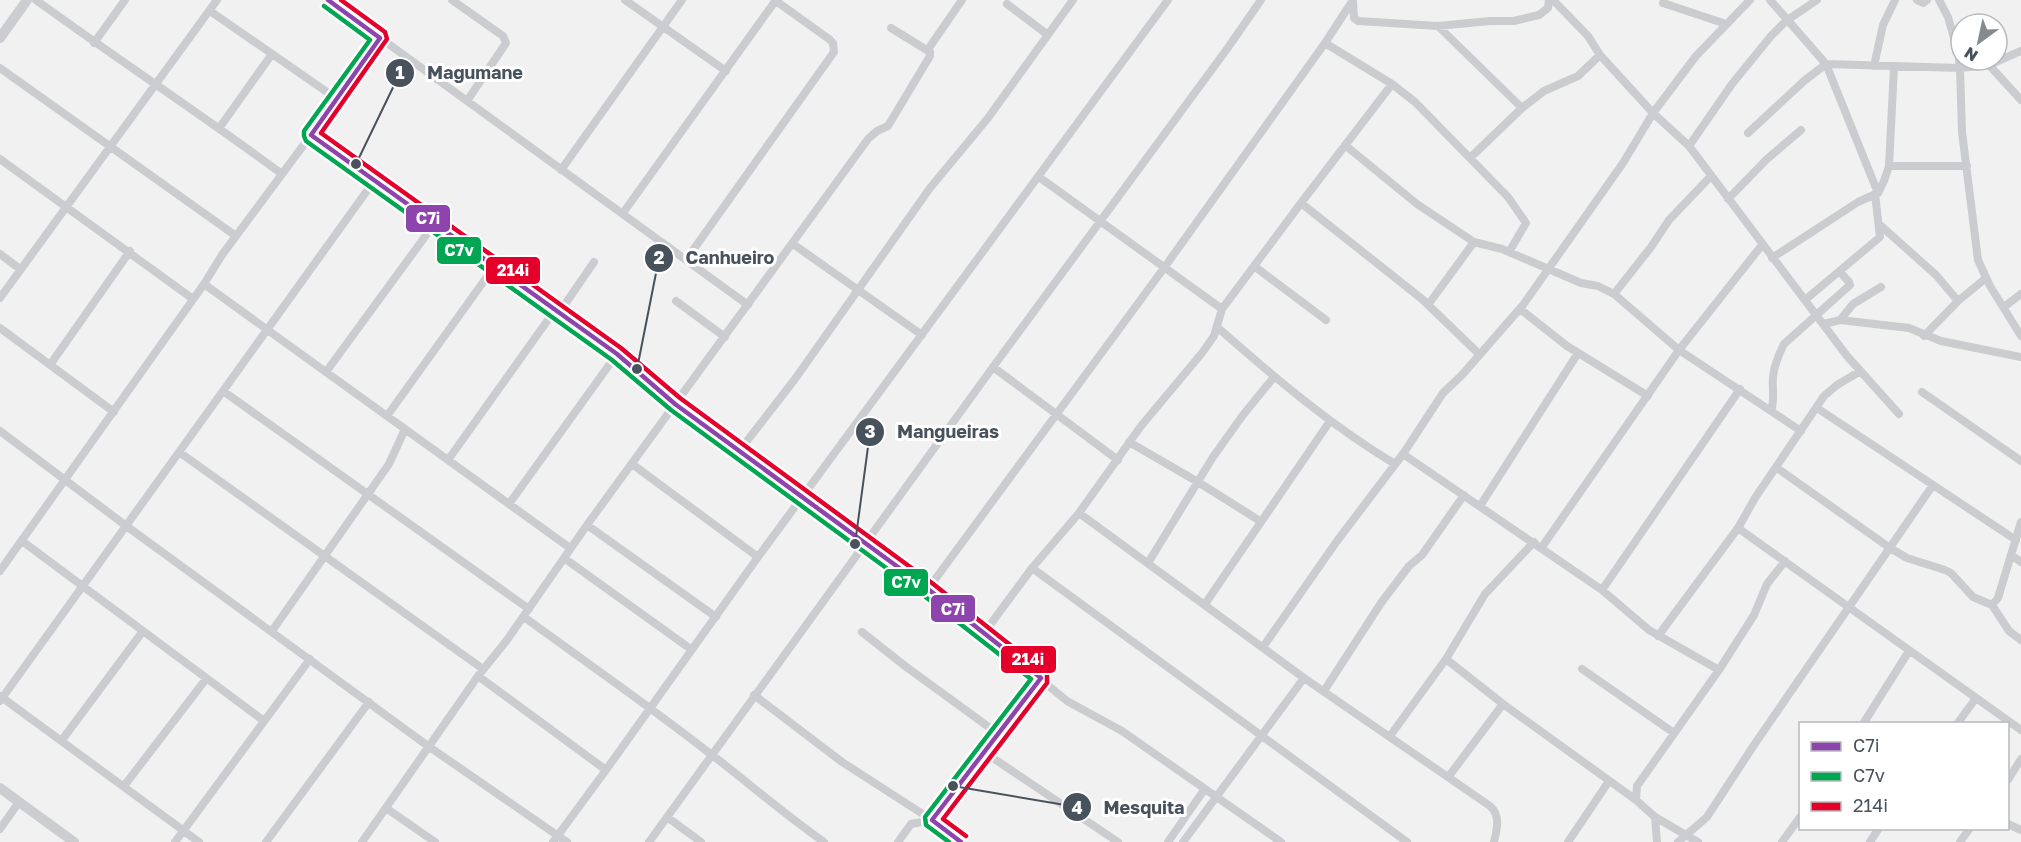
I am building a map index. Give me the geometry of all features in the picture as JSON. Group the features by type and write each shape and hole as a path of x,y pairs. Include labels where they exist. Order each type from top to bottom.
{"street":[{"path":"0,38 27,0"},
{"path":"36,0 94,43 220,127 282,174"},
{"path":"94,43 125,0"},
{"path":"0,298 217,0"},
{"path":"328,0 748,305"},
{"path":"453,0 503,36 506,43 467,101"},
{"path":"625,0 726,71"},
{"path":"561,170 682,0"},
{"path":"362,842 480,673 524,617 570,548 868,139 877,131 888,126 930,56 929,48 962,0"},
{"path":"741,450 860,290 930,188 988,118 1073,0"},
{"path":"555,839 651,709 758,557 1168,0"},
{"path":"649,842 1261,0"},
{"path":"1353,0 1354,18 1358,21 1438,26 1514,21 1544,13 1551,0 1588,36 1600,55 1653,113 1689,146 1859,372 1899,414"},
{"path":"928,589 1164,268 1325,44 1353,0"},
{"path":"1263,647 1311,577 1403,454 1443,393 1462,375 1520,309 1623,163 1653,113 1696,56 1750,0"},
{"path":"1770,0 1826,64 1876,194 1880,225 1881,234 1877,242 1805,300"},
{"path":"1689,146 1732,84 1771,36 1786,21 1816,0"},
{"path":"1874,66 1883,25 1895,0"},
{"path":"1917,0 1923,3 1927,0"},
{"path":"1940,0 1949,20"},
{"path":"623,213 776,1 829,39 833,43 834,52 686,260"},
{"path":"1663,3 1726,24"},
{"path":"1007,4 1048,35"},
{"path":"210,11 337,99"},
{"path":"1438,26 1522,108"},
{"path":"891,28 930,52"},
{"path":"0,571 236,236 380,38"},
{"path":"1325,44 1392,84 1415,102 1508,198 1526,223 1509,252"},
{"path":"220,127 273,54"},
{"path":"1470,158 1522,108 1544,91 1578,76 1600,55"},
{"path":"1748,133 1804,81 1826,64 1949,68"},
{"path":"1772,258 1858,202 1876,194 1889,166 1894,67"},
{"path":"0,68 236,236"},
{"path":"1960,72 1962,132 1978,260 1986,278 2021,336"},
{"path":"1996,72 2021,100"},
{"path":"984,633 1032,567 1079,513 1129,442 1174,384 1202,353 1217,327 1222,309 1392,84"},
{"path":"1728,199 1767,159 1801,130"},
{"path":"311,135 617,354 675,404 741,450 928,589 1067,701 1122,731 1277,841"},
{"path":"1345,145 1417,204 1474,242 1509,252 1581,283 1598,286 1614,294 1679,350 1801,431"},
{"path":"0,159 130,251 193,299"},
{"path":"1889,166 1967,166"},
{"path":"1614,294 1669,220 1711,176"},
{"path":"1039,177 1222,309"},
{"path":"199,842 62,740 1,698 374,181"},
{"path":"1301,203 1388,271 1428,305 1479,354"},
{"path":"326,372 435,223"},
{"path":"1880,225 1936,275 1959,301"},
{"path":"1428,305 1474,242"},
{"path":"793,244 922,335"},
{"path":"1542,547 1679,350 1762,245"},
{"path":"50,365 130,251"},
{"path":"0,254 20,269"},
{"path":"448,460 594,262"},
{"path":"1254,266 1326,320"},
{"path":"387,416 494,267"},
{"path":"1771,411 1774,403 1773,377 1778,355 1784,344 1850,285 1840,272"},
{"path":"1924,336 1986,278"},
{"path":"204,284 570,548"},
{"path":"1840,320 1852,304 1881,287"},
{"path":"2004,307 2021,294"},
{"path":"676,301 725,337"},
{"path":"1520,309 1578,353 1648,396"},
{"path":"1824,324 1840,320 1909,328 1924,336 1954,345 2021,357"},
{"path":"1217,327 1274,377 1330,421 1395,464"},
{"path":"0,328 114,412"},
{"path":"1480,506 1578,353"},
{"path":"508,504 617,354"},
{"path":"993,367 1118,460"},
{"path":"1658,636 1738,528 1755,498 1824,396 1859,372"},
{"path":"1148,563 1212,457 1274,377"},
{"path":"1602,590 1740,389"},
{"path":"223,392 529,609"},
{"path":"1922,392 2021,461"},
{"path":"1817,408 2016,540"},
{"path":"1205,604 1330,421"},
{"path":"272,631 323,555 389,464 405,429"},
{"path":"0,431 555,839 567,842"},
{"path":"1129,442 1260,521"},
{"path":"179,452 323,555 606,770"},
{"path":"1403,454 1542,547 1602,590 1658,636 1719,670"},
{"path":"632,464 758,557"},
{"path":"1777,468 1890,548 1907,558 1945,570 1973,597 1992,605 2009,631 2021,640"},
{"path":"1678,842 1707,817 1933,485"},
{"path":"1324,691 1381,603 1409,566 1422,555 1464,495"},
{"path":"1079,513 1304,678 1449,776 1495,810 1498,819 1494,842"},
{"path":"1992,605 1998,598 2021,522"},
{"path":"587,525 716,617"},
{"path":"1738,528 2021,730"},
{"path":"22,541 264,721"},
{"path":"1390,736 1446,659 1485,594 1534,542"},
{"path":"2012,555 2021,562"},
{"path":"564,558 692,650"},
{"path":"1636,800 1637,786 1719,670 1754,615 1767,584 1785,561"},
{"path":"1032,567 1407,842"},
{"path":"524,617 651,709 792,820 824,842"},
{"path":"62,740 143,631"},
{"path":"862,632 997,733"},
{"path":"1864,722 1909,651"},
{"path":"175,842 310,659"},
{"path":"1446,659 1503,704 1636,800 1655,817 1698,842"},
{"path":"1582,669 1674,733"},
{"path":"898,842 911,824 932,820 1041,678"},
{"path":"1183,842 1304,678"},
{"path":"124,786 206,679"},
{"path":"754,695 842,762 932,820 961,842"},
{"path":"1958,722 1976,698"},
{"path":"266,842 369,702"},
{"path":"1449,776 1503,704"},
{"path":"984,752 1118,842"},
{"path":"2009,777 2021,759"},
{"path":"1568,842 1609,781"},
{"path":"1621,789 1637,786"},
{"path":"0,788 74,842"},
{"path":"1168,842 1204,790"},
{"path":"0,828 19,802"},
{"path":"386,808 435,842"},
{"path":"667,817 701,842"},
{"path":"1655,817 1658,842"},
{"path":"1782,842 1799,817"}],"transit line":[{"name":"C7i","path":"328,0 380,38 311,135 617,354 675,404 928,589 1041,678 932,820 961,842"},
{"name":"214i","path":"341,0 385,32 387,39 321,133 621,348 680,398 932,583 1047,674 1047,683 943,819 966,836"},
{"name":"C7v","path":"324,6 370,40 304,131 306,141 612,360 671,410 923,595 1031,679 925,817 926,825 949,842"}],"place":[{"name":"Magumane","path":"356,164"},
{"name":"Canhueiro","path":"637,369"},
{"name":"Mangueiras","path":"855,544"},
{"name":"Mesquita","path":"953,786"}]}
